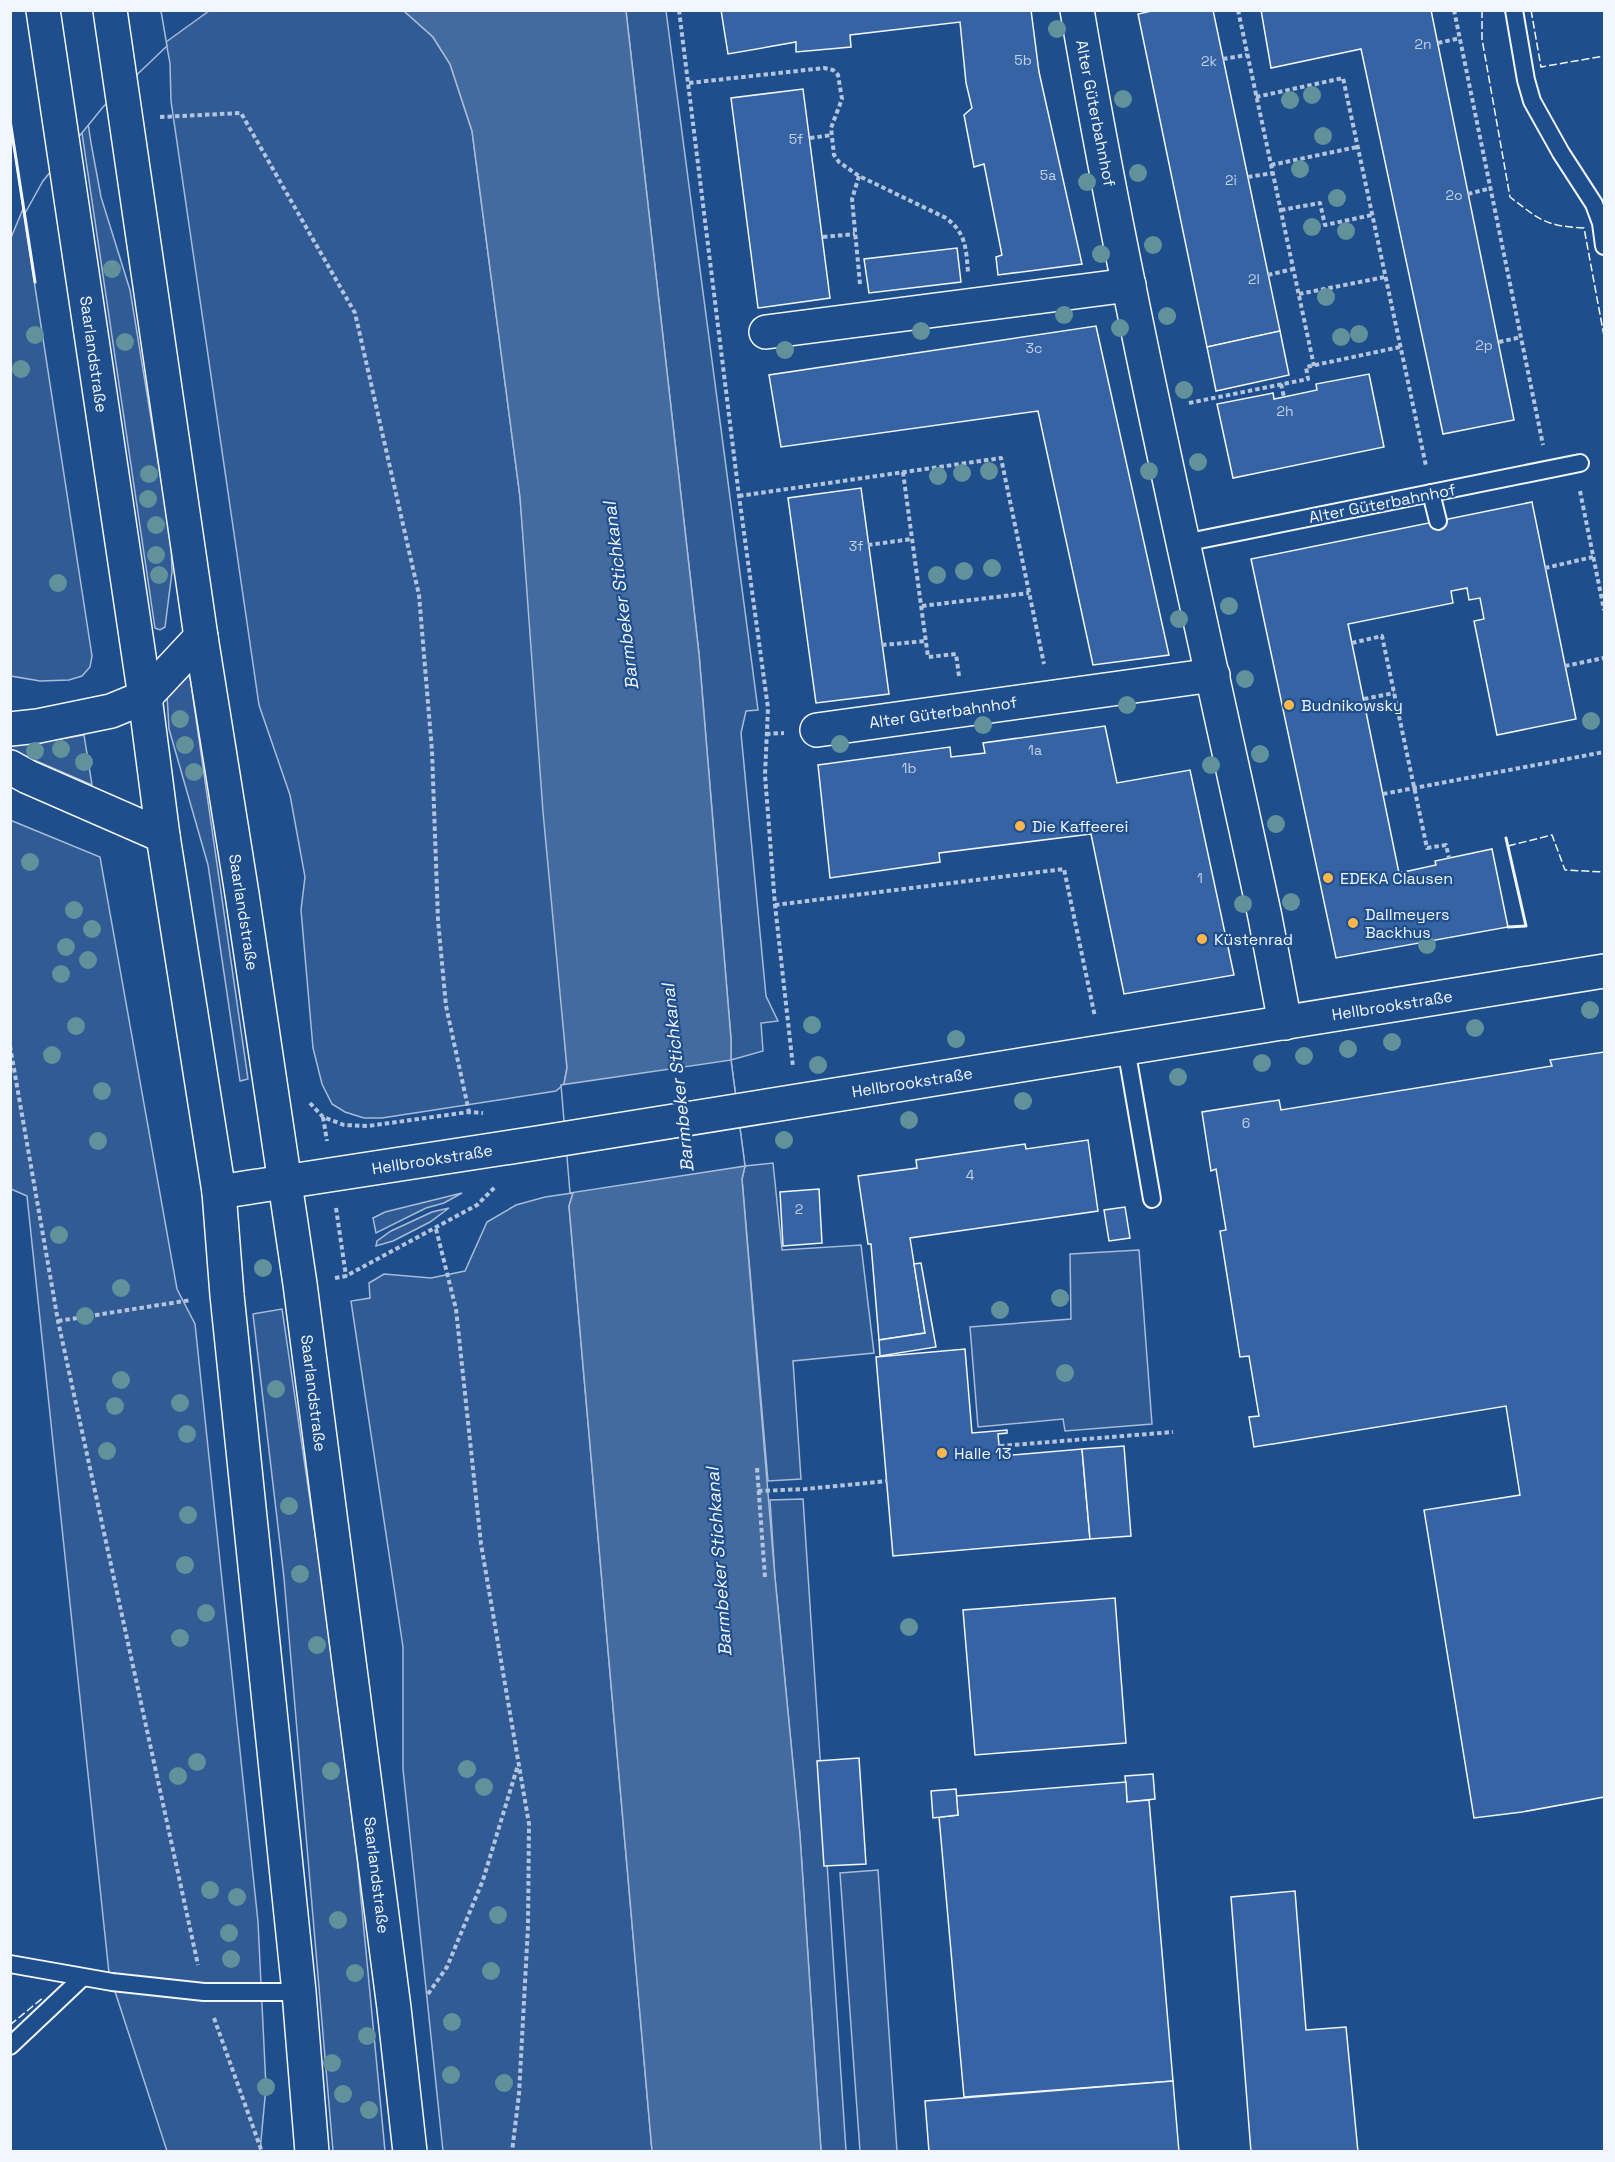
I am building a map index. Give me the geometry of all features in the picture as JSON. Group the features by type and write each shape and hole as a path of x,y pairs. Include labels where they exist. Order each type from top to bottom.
{"main road":[{"name":"Saarlandstraße","path":"43,10 145,697 163,836 219,1192 227,1295 299,1992 312,2151"},
{"name":"Saarlandstraße","path":"110,10 201,637 304,1313 394,2008 410,2151"},
{"name":"Alter Güterbahnhof","path":"1077,10 1094,110 1129,285 1265,917 1285,1023"},
{"path":"766,332 1129,285"},
{"path":"10,729 38,726 111,711 145,697 201,637"},
{"name":"Alter Güterbahnhof","path":"817,730 1213,675"},
{"path":"10,767 163,836"},
{"name":"Hellbrookstraße","path":"219,1192 1605,971"}],"lane":[{"path":"1514,10 1526,80 1532,101 1561,153 1594,204 1605,246"},
{"name":"Alter Güterbahnhof","path":"1184,543 1577,463"},
{"path":"1431,493 1438,521"},
{"path":"1114,1050 1152,1199"},
{"path":"10,1964 82,1978 204,1992 299,1992"},
{"path":"10,2046 82,1978"}],"path":[{"path":"679,10 739,496 768,708 765,775 775,905 798,1101"},
{"path":"1238,10 1314,366"},
{"path":"1454,10 1548,470"},
{"path":"1438,43 1460,38"},
{"path":"1223,59 1247,55"},
{"path":"689,83 824,68 833,70 838,75 842,99 833,121 831,135 834,155 839,162 859,176 954,224 961,233 965,246 972,305"},
{"path":"1256,97 1343,78 1431,493"},
{"path":"126,119 242,113 355,313 419,595 432,751 438,920 446,1005 470,1112"},
{"path":"810,138 831,135"},
{"path":"1271,165 1357,147"},
{"path":"1248,177 1273,173"},
{"path":"859,176 852,199 864,320"},
{"path":"1468,194 1491,188"},
{"path":"1281,210 1320,203 1325,225 1372,215"},
{"path":"823,237 855,234"},
{"path":"1268,275 1293,269"},
{"path":"1299,294 1385,277"},
{"path":"1499,342 1521,337"},
{"path":"1156,411 1308,379 1306,368 1400,347"},
{"path":"1281,384 1284,397"},
{"path":"739,496 1001,458 1051,697"},
{"path":"1577,463 1593,557 1605,610"},
{"path":"903,472 928,657 956,654 964,710"},
{"path":"868,545 912,539"},
{"path":"1545,568 1593,557"},
{"path":"922,606 1029,593"},
{"path":"1353,643 1382,636 1427,848 1446,845 1449,858"},
{"path":"882,645 926,641"},
{"path":"1565,666 1605,658"},
{"path":"1364,699 1395,693"},
{"path":"1383,794 1605,752"},
{"path":"775,905 1064,868 1114,1050"},
{"path":"10,1046 58,1320 204,1992 262,2151"},
{"path":"273,1100 304,1097 323,1117 344,1125 368,1126 470,1112 488,1113"},
{"path":"346,1276 477,1205 500,1182"},
{"path":"436,1229 456,1309 481,1544 529,1824 528,1916 519,2094 512,2151"},
{"path":"58,1320 227,1295"},
{"path":"1000,1446 1173,1432"},
{"path":"757,1468 765,1577"},
{"path":"758,1491 887,1481"},
{"path":"394,2008 429,1994 447,1966 483,1880 518,1764"}],"shaded area":[{"path":"64,11 71,11 101,197 130,290 171,541 172,572 165,627 160,630 155,628"},
{"path":"209,11 404,11 433,37 450,64 472,131 520,497 567,1068 564,1084 556,1091 382,1118 364,1118 345,1112 332,1104 322,1084 313,1048 301,910 305,877 290,795 259,705 171,101 170,63 166,42"},
{"path":"626,11 666,11 758,710 746,711 741,733 766,996 778,1021 761,1023 763,1051 731,1060 699,654"},
{"path":"23,209 92,656 90,667 82,676 69,680 40,681 11,676 10,240"},
{"path":"183,673 190,677 248,1079 240,1081 208,865 169,729 167,695"},
{"path":"84,735 92,785 11,750 11,742 48,741"},
{"path":"10,820 100,857 177,1289 195,1324 258,1922 266,2087 260,2151 167,2151 109,1973 27,1196 11,1189"},
{"path":"773,1163 782,1250 861,1245 874,1353 793,1361 801,1479 768,1481 742,1179 745,1166"},
{"path":"462,1193 376,1233 373,1218 385,1212"},
{"path":"573,1193 569,1206 652,2151 443,2151 403,1769 403,1647 351,1301 370,1298 369,1283 384,1274 431,1278 465,1271 487,1222 516,1205 545,1197"},
{"path":"449,1208 430,1222 393,1241 376,1246 377,1241 391,1231 432,1212"},
{"path":"1139,1250 1152,1424 1065,1431 1063,1419 978,1427 970,1327 1071,1319 1070,1254"},
{"path":"282,1309 321,1575 357,1857 385,2151 333,2151 284,1578 253,1314"},
{"path":"803,1499 846,2151 821,2151 800,1836 775,1578 770,1500"},
{"path":"878,1870 897,2151 860,2151 840,1873"}],"water":[{"name":"Barmbeker Stichkanal","path":"404,11 626,11 699,654 731,1060 745,1166 742,1179 775,1578 800,1836 821,2151 652,2151 569,1206 573,1193 564,1084 567,1068 543,812 520,497 472,131 450,64 433,37"}],"pier":[{"path":"11,11 161,11 167,46 103,107 43,181 24,215 10,121"},
{"path":"731,1060 745,1166 570,1193 561,1085"}],"building":[{"path":"721,10 1031,10 1039,72 1082,264 998,275 996,257 1002,255 984,164 974,167 964,115 972,108 966,83 960,22 850,35 851,47 796,52 796,42 728,54"},
{"path":"1156,10 1213,10 1280,331 1207,347 1138,14"},
{"path":"1261,10 1431,10 1514,420 1443,434 1361,49 1271,68"},
{"path":"803,89 830,298 758,308 731,98"},
{"path":"957,248 961,282 869,293 864,259"},
{"path":"1096,326 1169,655 1093,665 1038,411 781,447 769,375"},
{"path":"1280,331 1289,375 1216,391 1207,347"},
{"path":"1369,374 1384,447 1233,478 1217,404 1273,393 1274,399 1317,390 1316,384"},
{"path":"861,488 889,694 816,703 788,498"},
{"path":"1532,502 1576,719 1497,735 1474,621 1484,619 1480,598 1469,600 1467,588 1451,591 1453,603 1348,624 1399,873 1436,865 1435,861 1492,849 1508,927 1336,958 1251,559"},
{"path":"1105,726 1117,783 1190,770 1234,975 1124,994 1091,834 939,853 940,862 830,878 818,765 950,747 951,757 985,753 983,743"},
{"path":"1604,1052 1604,1797 1474,1818 1424,1510 1520,1495 1506,1406 1254,1447 1249,1417 1259,1416 1249,1356 1240,1357 1220,1231 1226,1230 1216,1169 1211,1171 1202,1112 1279,1100 1281,1110 1552,1066 1550,1060"},
{"path":"1088,1140 1098,1211 910,1238 925,1333 879,1340 871,1244 868,1244 858,1176 917,1168 916,1160 1025,1144 1026,1149"},
{"path":"819,1189 822,1243 783,1246 780,1192"},
{"path":"1125,1207 1130,1238 1109,1241 1104,1210"},
{"path":"921,1263 936,1347 880,1356 879,1340 925,1333 914,1264"},
{"name":"Halle 13","path":"965,1349 972,1433 1007,1430 1007,1433 998,1434 1000,1456 1082,1449 1090,1539 893,1556 876,1357"},
{"path":"1124,1446 1131,1536 1090,1539 1082,1449"},
{"path":"1115,1598 1126,1743 975,1755 963,1610"},
{"path":"859,1758 866,1864 824,1866 817,1761"},
{"path":"1153,1774 1155,1799 1127,1802 1125,1776"},
{"path":"1126,1782 1127,1802 1149,1800 1173,2081 964,2097 939,1817 958,1815 956,1796"},
{"path":"956,1789 958,1815 933,1818 931,1791"},
{"path":"1295,1891 1306,2030 1346,2027 1358,2152 1251,2152 1231,1897"},
{"path":"1173,2081 1179,2152 929,2152 925,2101"}],"fence":[{"path":"1482,10 1482,39 1510,197 1551,223 1584,228 1604,336"},
{"path":"1531,10 1541,67 1604,56"},
{"path":"1508,846 1552,835 1565,870 1604,872"},
{"path":"10,2025 44,1997"}],"wall":[{"path":"10,120 35,282"},
{"path":"1506,838 1526,926 1508,927"}],"place":[{"name":"Budnikowsky","path":"1289,705"},
{"name":"Die Kaffeerei","path":"1020,826"},
{"name":"EDEKA Clausen","path":"1328,878"},
{"name":"Dallmeyers Backhus","path":"1353,923"},
{"name":"Küstenrad","path":"1202,939"},
{"name":"Halle 13","path":"942,1453"}]}
